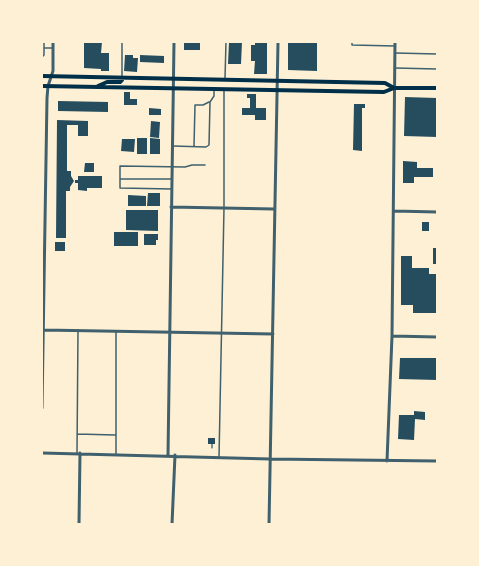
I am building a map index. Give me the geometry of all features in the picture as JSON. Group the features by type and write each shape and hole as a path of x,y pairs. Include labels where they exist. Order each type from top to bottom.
{"main road":[{"path":"42,76 50,79 174,78 278,82 384,83 394,88"},
{"path":"96,87 107,82 120,82 122,78"},
{"path":"42,86 384,92 394,88 437,88"}],"street":[{"path":"42,408 44,330 43,269 48,86 52,71 53,42"},
{"path":"168,456 174,42"},
{"path":"269,524 278,42"},
{"path":"387,461 392,336 395,44"},
{"path":"171,208 274,209"},
{"path":"394,211 437,212"},
{"path":"44,330 273,334"},
{"path":"392,336 437,337"},
{"path":"42,453 437,462"},
{"path":"78,453 79,524"},
{"path":"172,524 175,456"}],"lane":[{"path":"122,42 122,78"},
{"path":"225,79 226,42"},
{"path":"352,42 352,45 395,44"},
{"path":"42,58 44,55 44,43"},
{"path":"44,48 53,48"},
{"path":"395,53 437,54"},
{"path":"395,68 437,69"},
{"path":"173,146 206,147 209,145 210,102 214,96 214,89"},
{"path":"219,457 224,208 224,89"},
{"path":"194,146 195,105 203,105 210,102"},
{"path":"172,189 120,188 120,166 172,167 205,165"},
{"path":"120,179 172,180"},
{"path":"78,330 78,453"},
{"path":"116,331 116,454"},
{"path":"77,434 116,435"}],"building":[{"path":"84,42 102,42 101,53 109,53 109,71 84,68"},
{"path":"184,42 200,42 200,50 184,50"},
{"path":"229,42 242,42 241,64 228,64"},
{"path":"255,42 267,42 267,74 254,74 255,61 251,61 251,45 255,45"},
{"path":"288,42 317,42 317,71 288,70"},
{"path":"125,55 133,55 133,58 138,58 137,72 124,71"},
{"path":"140,55 164,56 164,63 140,62"},
{"path":"124,92 130,92 130,99 137,99 137,105 124,105"},
{"path":"247,94 256,94 256,108 266,108 266,120 255,120 255,115 242,115 242,108 250,108 250,98 247,98"},
{"path":"405,97 437,98 437,137 404,136"},
{"path":"58,101 108,102 108,112 58,111"},
{"path":"354,104 365,104 365,108 362,108 362,151 353,150"},
{"path":"149,108 161,109 161,115 149,115"},
{"path":"57,120 88,121 88,136 78,136 78,125 67,125 67,171 71,171 71,176 74,181 70,187 70,191 66,191 66,238 56,238"},
{"path":"151,121 160,122 159,138 150,137"},
{"path":"137,138 147,138 147,154 137,154"},
{"path":"150,138 160,139 160,154 150,154"},
{"path":"122,139 135,139 134,152 121,151"},
{"path":"403,161 417,162 417,168 433,168 433,177 414,177 414,183 403,183"},
{"path":"85,163 94,163 94,172 84,172"},
{"path":"78,176 102,176 102,188 87,188 87,191 78,190 78,183 75,183 75,180 78,180"},
{"path":"148,193 160,193 160,206 147,206"},
{"path":"128,195 146,196 146,206 128,206"},
{"path":"126,210 158,210 158,231 126,230"},
{"path":"422,222 429,222 429,231 422,231"},
{"path":"114,232 138,232 138,246 114,246"},
{"path":"144,234 158,234 156,245 144,245"},
{"path":"55,242 65,242 65,251 55,251"},
{"path":"433,248 437,248 437,264 433,264"},
{"path":"401,256 412,256 412,268 429,268 429,274 437,274 437,313 413,313 413,305 401,305"},
{"path":"400,358 437,358 437,380 399,379"},
{"path":"414,411 425,412 425,420 415,419 414,440 398,439 399,415 414,415"},
{"path":"208,438 215,438 215,444 208,444"}]}
